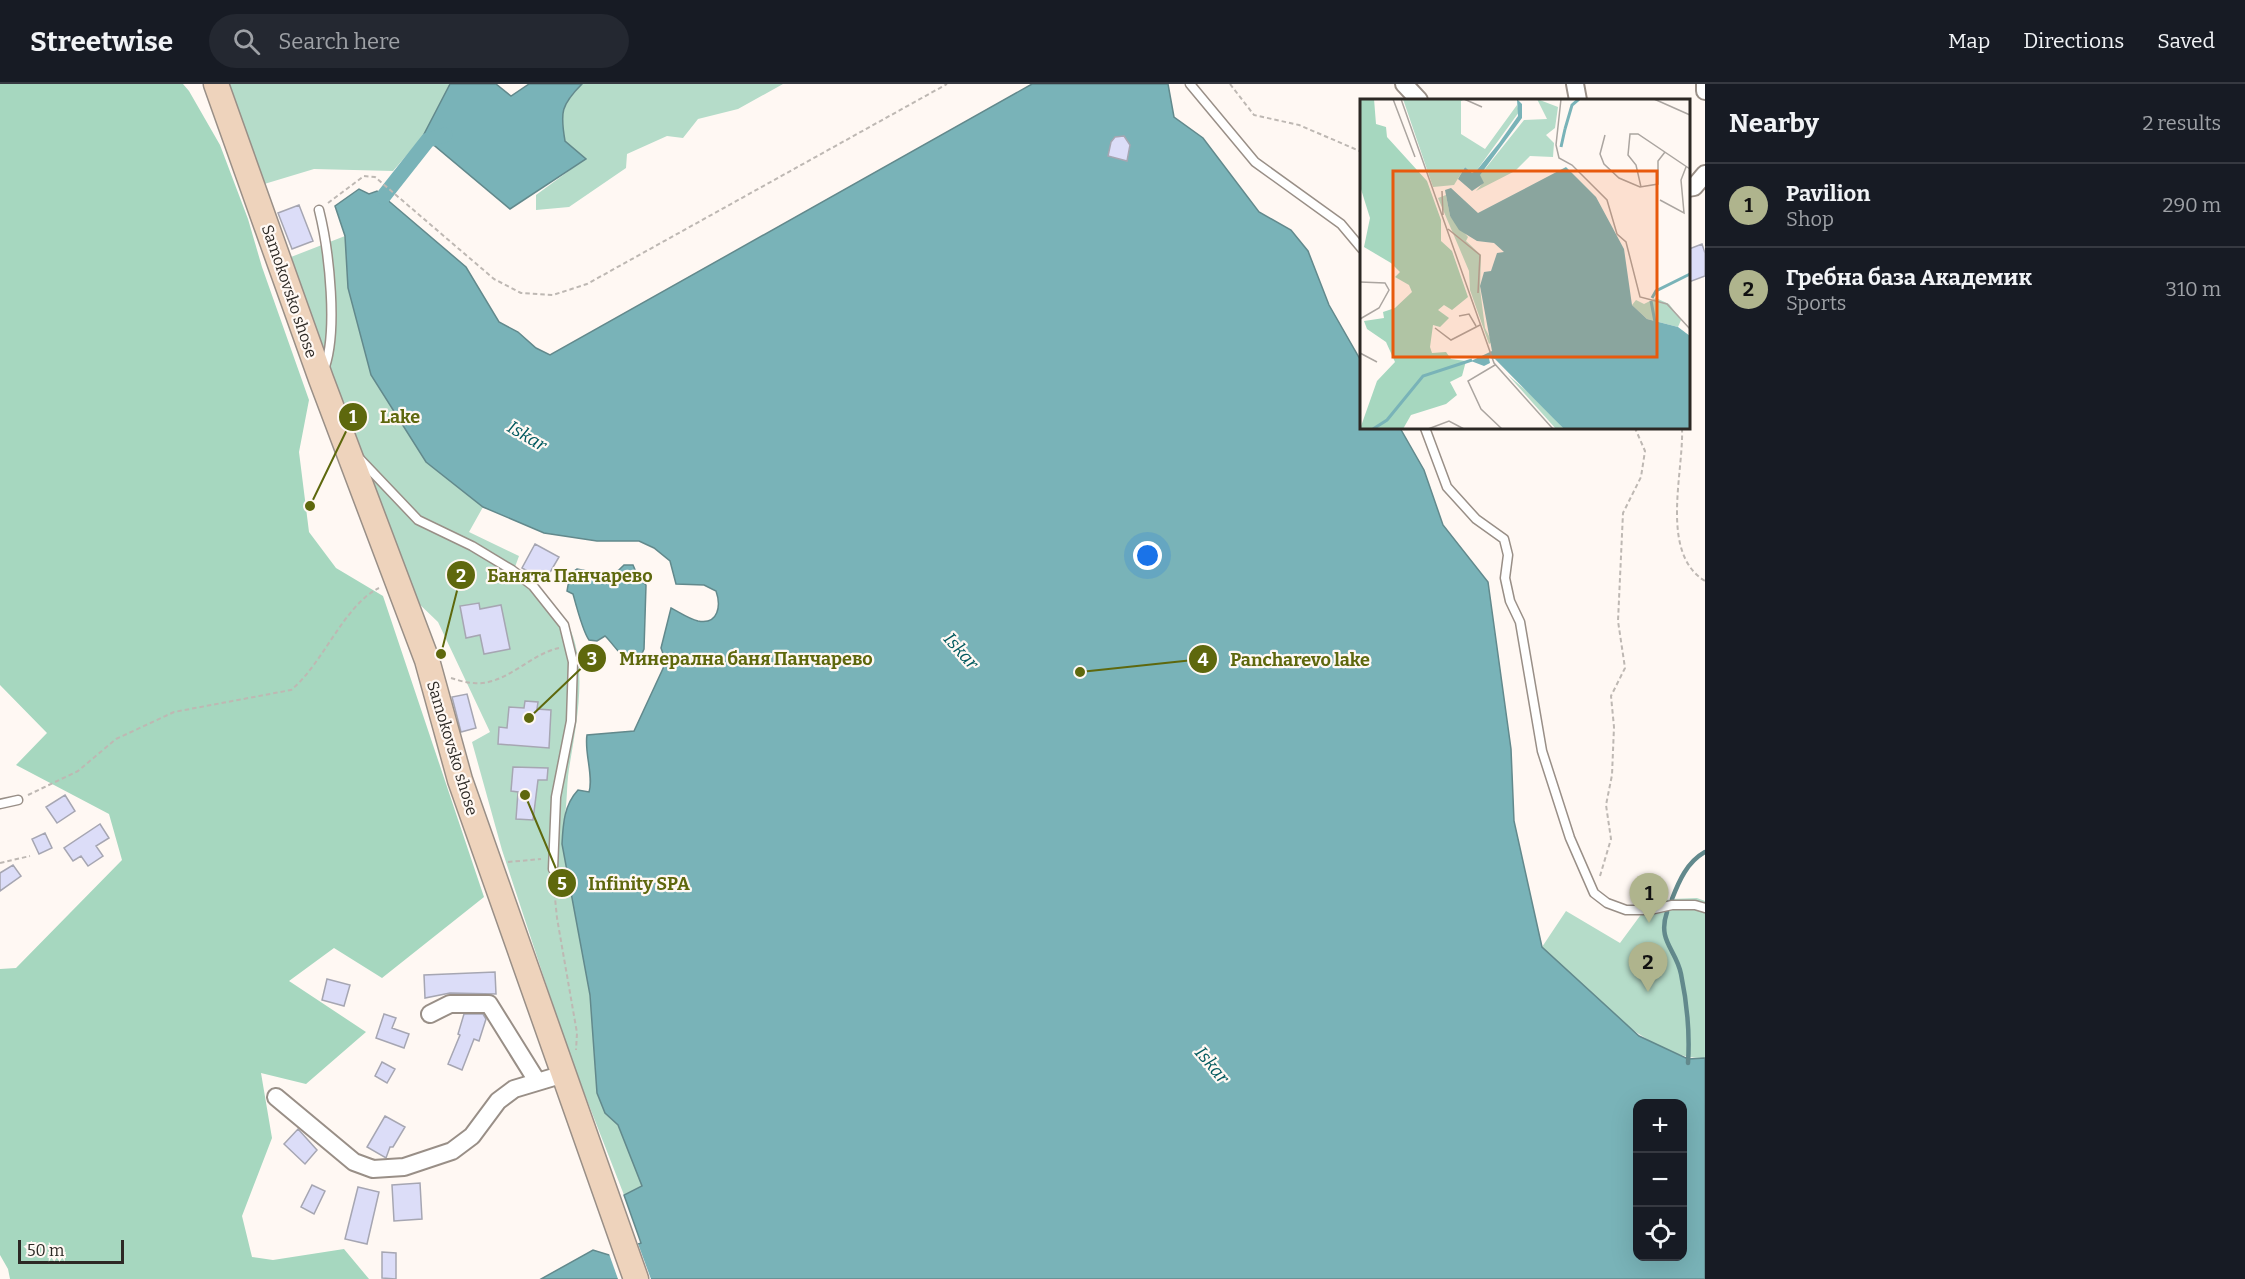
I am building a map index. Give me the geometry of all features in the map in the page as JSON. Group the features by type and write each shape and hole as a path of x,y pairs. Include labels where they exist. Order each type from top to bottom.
{"main road":[{"name":"Samokovsko shose","path":"216,84 321,379 431,672 460,780 636,1279"}],"street":[{"path":"1404,84 1418,99"},
{"path":"1575,84 1578,99"},
{"path":"1705,84 1705,91"},
{"path":"1690,188 1694,187 1705,174"},
{"path":"430,1014 450,1004 489,1004 537,1081"},
{"path":"276,1097 354,1162 373,1169 404,1167 452,1151 472,1136 498,1101 514,1089 564,1074"}],"lane":[{"path":"1190,84 1255,162 1341,224 1360,247"},
{"path":"319,210 330,265 329,357 321,379"},
{"path":"1425,429 1447,487 1476,519 1504,539 1508,555 1505,578 1510,601 1520,622 1542,751 1570,838 1594,893 1607,903 1626,910 1650,910 1672,905 1695,905 1705,908"},
{"path":"344,441 418,520 472,546 512,570 532,586 564,625 573,662 571,721 556,797 553,869"},
{"path":"0,804 18,800"}],"path":[{"path":"319,210 364,176 375,177 494,279 521,293 553,295 587,284 947,84"},
{"path":"1230,84 1254,116 1299,125 1360,151"},
{"path":"1594,893 1606,862 1611,839 1605,805 1612,775 1614,727 1611,696 1624,668 1618,621 1623,513 1641,477 1646,451 1635,429"},
{"path":"1682,429 1683,449 1676,519 1682,550 1689,568 1705,581"},
{"path":"18,800 78,771 116,739 174,712 291,690 307,674 330,640 368,593"},
{"path":"431,672 475,684 491,681 537,656 569,646"},
{"path":"0,863 30,856"},
{"path":"490,863 553,859"},
{"path":"553,869 557,918 577,1033"}],"green space":[{"path":"0,84 183,84 189,91 220,145 248,219 262,267 309,400 299,452 309,532 336,568 383,596 484,897 382,978 334,948 289,981 366,1032 306,1084 261,1073 272,1138 242,1216 252,1257 273,1260 344,1249 369,1279 10,1279 8,1269 0,1255 0,969 16,968 122,860 109,814 16,765 47,733 0,685"},
{"path":"226,84 450,84 423,136 393,171 314,169 261,185"},
{"path":"582,84 783,84 738,109 698,119 683,138 667,136 627,154 626,168 569,207 536,210 536,195 585,159 530,112 570,98"},
{"path":"345,236 348,288 371,375 426,462 483,507 469,532 519,556 515,567 558,609 568,624 574,641 578,659 579,696 563,824 590,995 597,1093 605,1113 618,1125 643,1186 624,1195 569,1054 502,850 472,742 490,732 438,622 414,599 382,523 291,257"},
{"path":"1697,898 1705,901 1705,1058 1683,1056 1639,1034 1617,1018 1542,947 1566,911 1620,943 1648,905 1671,899"}],"water":[{"path":"450,84 496,84 511,96 529,84 582,84 566,104 563,123 565,141 586,159 510,209 423,136"},
{"name":"Iskar","path":"1032,84 1168,84 1174,117 1203,138 1259,212 1291,230 1308,251 1329,305 1360,359 1360,429 1401,429 1424,470 1443,525 1488,582 1511,749 1514,821 1542,947 1639,1036 1688,1059 1705,1058 1705,1279 541,1279 593,1250 609,1255 641,1243 624,1195 642,1186 618,1125 605,1113 597,1093 590,995 562,844 565,815 578,790 589,792 587,735 634,731 666,662 661,648 671,608 691,619 710,620 717,613 718,596 716,591 704,585 676,584 670,561 654,548 639,541 597,541 544,533 483,507 426,462 371,375 348,288 345,236 335,206 359,189 369,194 377,191 466,267 499,322 518,332 536,348 550,355"},
{"path":"624,565 633,565 639,579 646,585 644,649 640,658 634,660 621,654 605,636 597,641 589,640 573,594 567,591 570,574 577,569 606,576"}],"pier":[{"path":"637,1241 651,1279 618,1279 608,1251"}],"building":[{"path":"1124,136 1130,145 1127,161 1108,156 1111,142 1115,137"},
{"path":"299,205 313,241 292,249 278,213"},
{"path":"1702,244 1705,253 1705,276 1690,282 1690,249"},
{"path":"535,544 559,557 545,581 522,568"},
{"path":"479,603 480,609 501,605 510,649 484,654 480,635 466,638 460,606"},
{"path":"467,694 476,728 461,732 452,697"},
{"path":"525,701 538,702 537,709 551,710 549,748 498,744 499,727 507,728 509,707 524,708"},
{"path":"513,767 548,768 547,780 538,780 533,820 516,819 518,792 511,791"},
{"path":"65,795 75,811 57,823 46,807"},
{"path":"100,824 109,838 96,846 103,856 88,866 81,856 73,861 64,848"},
{"path":"45,833 52,848 39,854 32,839"},
{"path":"13,865 21,876 0,891 0,873"},
{"path":"495,972 496,994 450,993 425,998 424,975"},
{"path":"327,979 350,985 344,1006 322,1000"},
{"path":"384,1014 396,1018 392,1028 409,1034 404,1048 376,1038"},
{"path":"464,1014 483,1014 486,1019 479,1041 474,1039 462,1070 448,1064 460,1035 458,1034"},
{"path":"382,1062 395,1069 387,1083 375,1076"},
{"path":"385,1116 405,1127 393,1147 390,1147 386,1158 367,1147"},
{"path":"298,1129 317,1150 305,1164 284,1144"},
{"path":"420,1183 422,1219 394,1221 392,1185"},
{"path":"312,1185 325,1191 314,1214 301,1207"},
{"path":"358,1187 379,1192 367,1244 345,1239"},
{"path":"382,1252 396,1253 396,1279 382,1278"}],"waterway":[{"path":"383,197 428,140 445,135"},
{"path":"1672,899 1688,867 1705,852"},
{"path":"1667,912 1664,930 1679,965 1685,996 1688,1063"}],"place":[{"name":"Lake","path":"310,506"},
{"name":"Банята Панчарево","path":"441,654"},
{"name":"Pancharevo lake","path":"1080,672"},
{"name":"Минерална баня Панчарево","path":"529,718"},
{"name":"Infinity SPA","path":"525,795"},
{"name":"Pavilion","path":"1649,923"},
{"name":"Гребна база Академик","path":"1648,992"}]}
